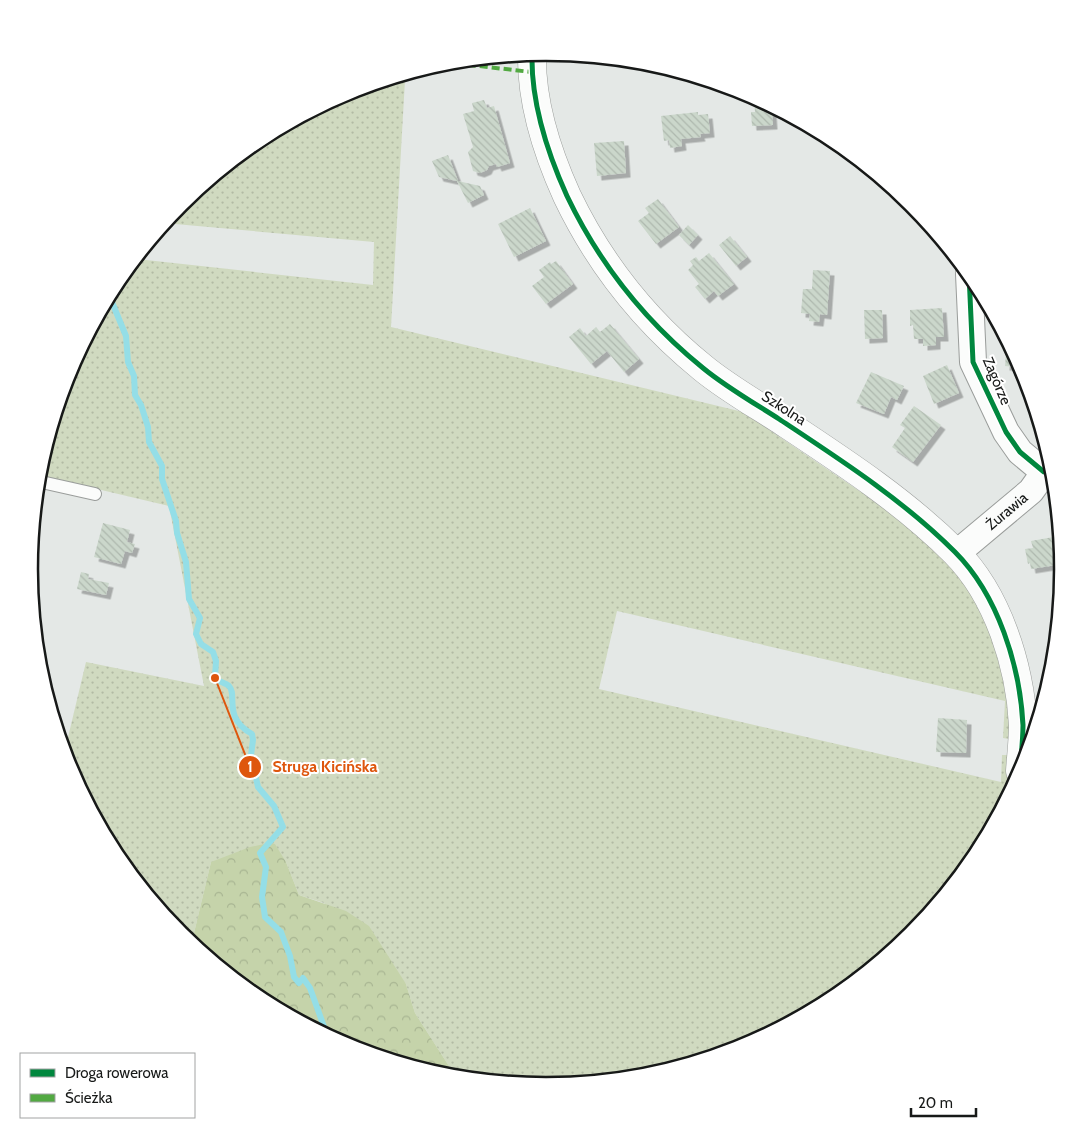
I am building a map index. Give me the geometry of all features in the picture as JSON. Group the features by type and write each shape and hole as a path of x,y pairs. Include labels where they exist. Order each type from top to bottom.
{"street":[{"name":"Szkolna","path":"532,61 534,91 545,135 565,190 597,251 656,327 704,370 877,484 956,553 979,584 997,617 1011,653 1023,726 1022,746"},
{"name":"Zagórze","path":"970,290 973,362 1006,432 1020,452 1043,466"},
{"name":"Żurawia","path":"956,553 1014,508 1045,475"}],"lane":[{"path":"45,483 95,494"}],"green space":[{"path":"405,81 391,327 743,412 889,511 935,547 959,572 980,605 997,644 1010,692 1009,739 1003,738 1005,701 617,611 599,689 1001,782 1002,755 1012,755 1011,773 985,823 949,878 927,904 905,928 855,972 828,991 770,1025 709,1050 677,1060 612,1073 546,1077 512,1076 450,1068 415,1013 406,984 324,903 299,895 286,862 211,862 194,936 142,878 123,851 90,794 67,740 86,662 204,686 169,506 46,477 64,406 90,344 123,287 142,260 373,285 374,242 173,224 186,210 236,166 292,129 321,113 351,100"},
{"path":"269,843 275,844 286,862 299,895 346,911 369,926 406,984 415,1013 450,1068 414,1060 382,1050 321,1025 291,1009 236,972 194,936 211,862 250,847"}],"building":[{"path":"484,100 487,108 494,106 510,163 497,167 496,164 489,166 487,170 480,173 473,171 468,152 473,147 463,114 474,111 472,103"},
{"path":"755,106 772,114 773,125 752,126 751,112 755,112"},
{"path":"698,112 698,115 708,114 710,133 700,134 701,137 681,139 682,146 670,148 669,140 664,141 661,116"},
{"path":"624,141 626,173 597,176 594,143"},
{"path":"448,155 458,181 480,186 484,195 468,203 457,181 439,177 432,161"},
{"path":"658,199 679,227 656,244 638,221 649,213 645,208"},
{"path":"530,208 546,241 514,257 498,224"},
{"path":"688,225 698,235 689,245 679,235"},
{"path":"730,236 747,257 736,266 719,245"},
{"path":"709,253 734,284 718,296 714,291 705,299 695,287 699,284 688,270 693,265 690,261 696,257 699,261"},
{"path":"556,261 573,284 546,304 532,286 544,277 539,270 550,262 551,264"},
{"path":"813,270 830,271 827,315 820,314 819,322 809,321 810,314 801,313 803,289 812,289"},
{"path":"942,308 944,337 936,337 936,345 923,346 923,339 914,339 913,325 910,326 910,310"},
{"path":"864,310 882,310 883,338 865,339"},
{"path":"610,324 639,359 624,372 607,351 591,364 569,337 580,328 586,336 596,327 600,332"},
{"path":"1006,355 1011,367 1005,366"},
{"path":"947,365 959,393 934,404 923,376"},
{"path":"871,372 904,386 897,400 891,397 884,414 856,403"},
{"path":"914,406 941,425 913,462 892,447 905,428 900,425"},
{"path":"103,523 130,530 127,542 135,544 132,553 125,551 121,564 94,557"},
{"path":"1052,537 1054,565 1031,569 1025,549 1033,548 1031,541"},
{"path":"81,572 89,574 88,579 109,583 106,595 77,589"},
{"path":"938,718 967,720 966,753 936,752"}],"waterway":[{"path":"113,304 126,336 128,362 134,376 135,395 141,405 148,427 149,442 162,466 162,479 176,521 177,533 186,562 189,599 200,618 196,634 201,644 213,652 216,661 215,678 229,686 231,690 234,714 237,721 252,734 251,755 258,787 274,806 283,827 260,853 266,867 262,897 265,917 281,932 290,956 294,977 299,983 303,978 310,988 324,1026"}],"marked path":[{"path":"476,66 531,72"}],"cycle path":[{"path":"532,61 537,108 553,162 567,196 594,245 625,290 643,311 682,350 712,375 871,481 893,498 935,533 970,569 995,610 1012,656 1021,702 1023,725 1022,746"},
{"path":"970,290 973,362 1006,432 1020,452 1044,472"}],"place":[{"name":"Struga Kicińska","path":"215,678"}]}
